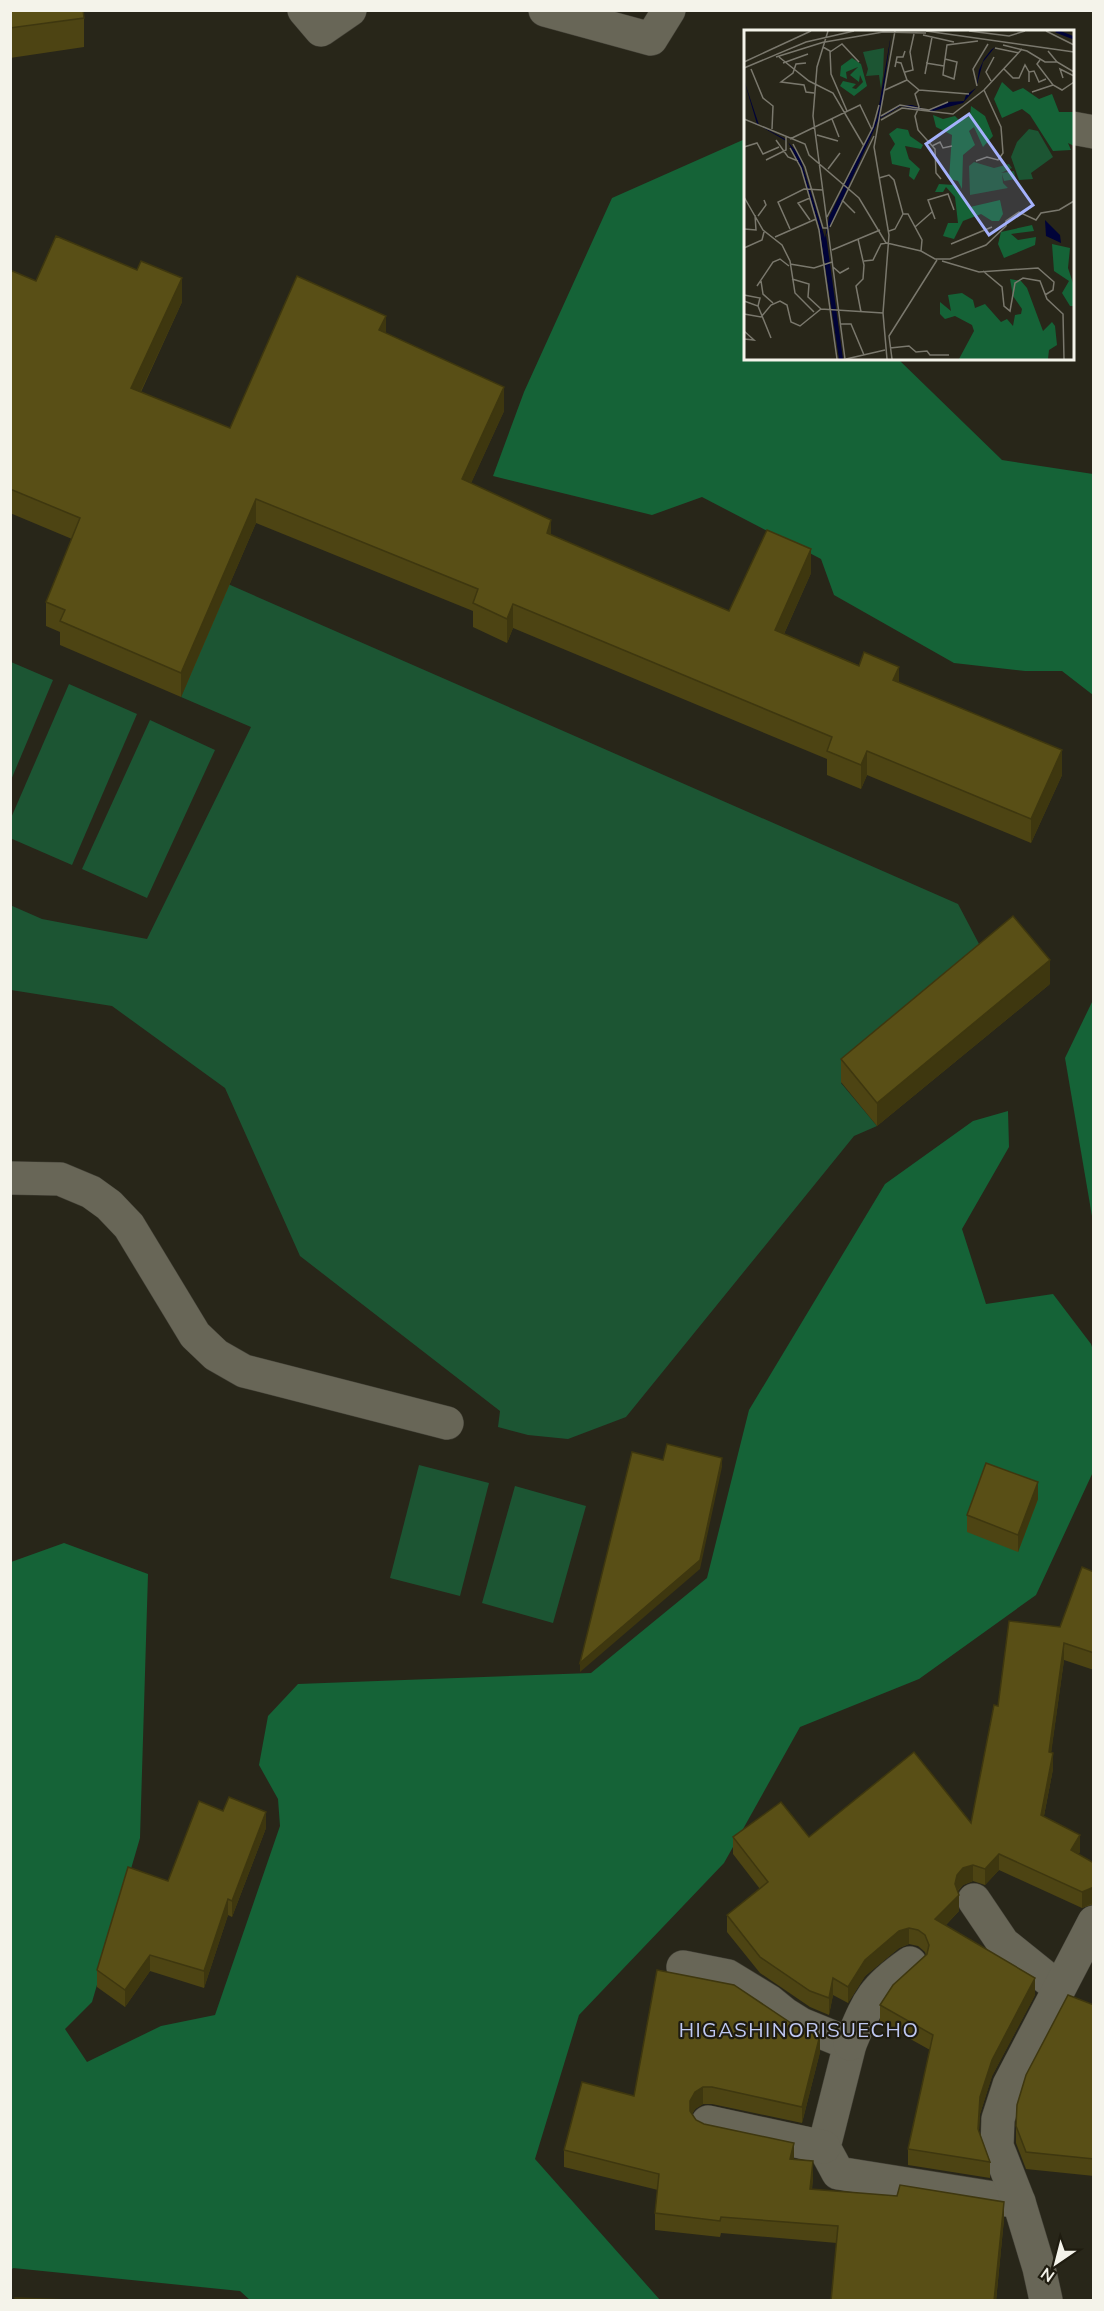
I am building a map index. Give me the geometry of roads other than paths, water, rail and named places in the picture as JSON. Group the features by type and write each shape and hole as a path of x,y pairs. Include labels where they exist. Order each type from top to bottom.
{"street":[{"path":"304,10 321,30 350,10"},
{"path":"545,10 651,39 669,10"},
{"path":"1074,128 1094,132"},
{"path":"10,1178 60,1179 91,1192 109,1205 129,1226 195,1335 216,1355 244,1371 447,1423"},
{"path":"974,1900 1002,1943 1059,1988"},
{"path":"1046,2301 1039,2268 1019,2202 996,2146 998,2119 1009,2085 1094,1922"},
{"path":"910,1963 885,1980 869,1999 850,2044 824,2147 838,2173 1019,2202"},
{"path":"683,1967 728,1976 801,2024 850,2044"},
{"path":"708,2122 824,2147"}],"district":[{"name":"HIGASHINORISUECHO","path":"799,2030"}]}
